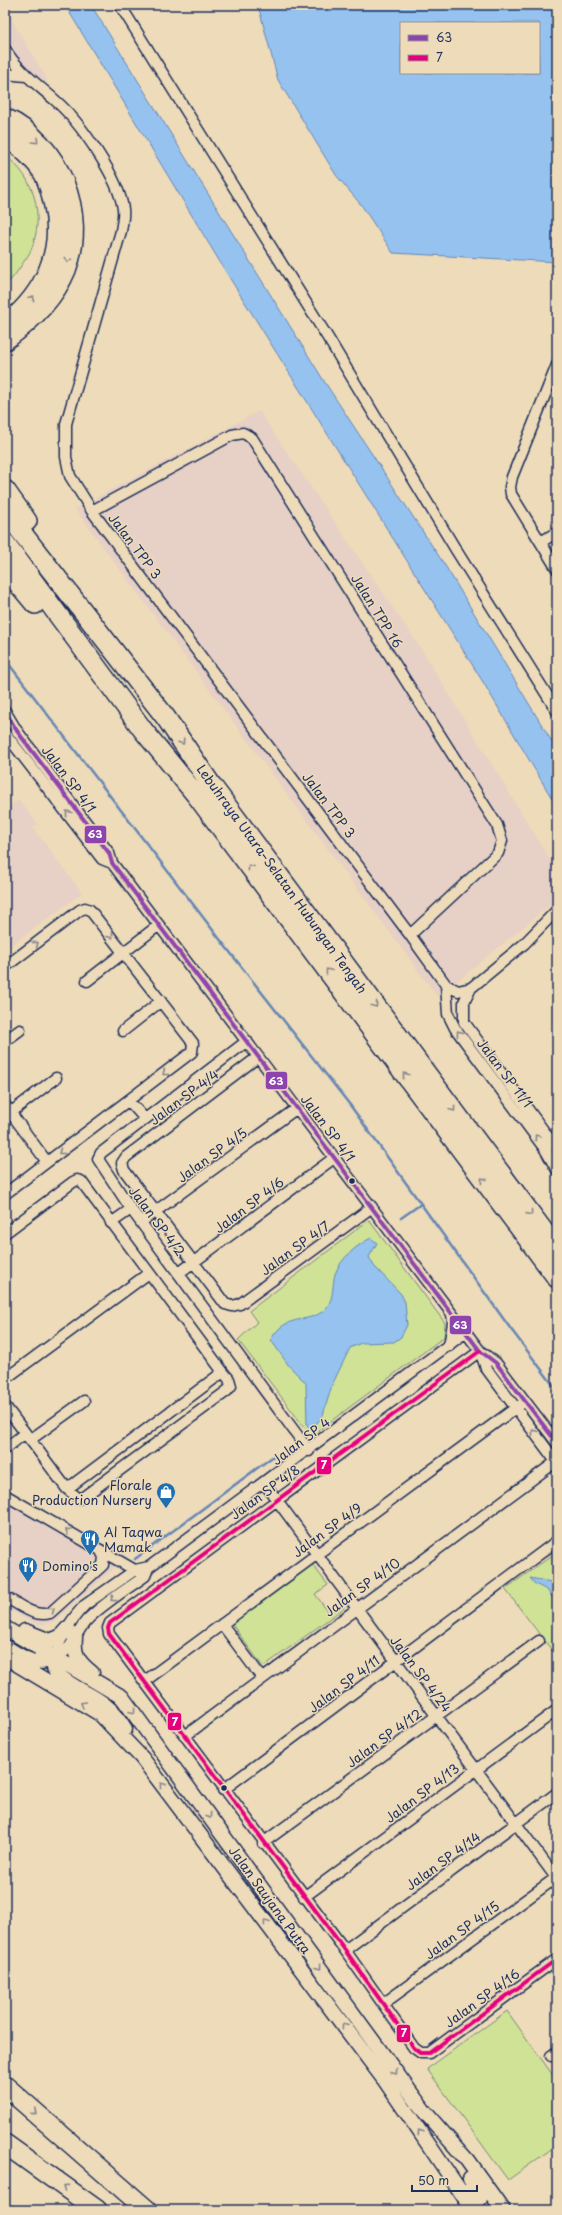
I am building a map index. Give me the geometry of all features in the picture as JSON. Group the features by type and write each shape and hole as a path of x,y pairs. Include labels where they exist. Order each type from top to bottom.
{"highway":[{"path":"5,118 29,134 45,149 57,166 66,184 72,207 73,230 66,270 55,290 39,311 5,340"},
{"path":"5,136 34,160 44,175 52,195 57,229 56,247 45,280 32,298 5,326"},
{"path":"5,490 166,718"},
{"name":"Lebuhraya Utara–Selatan Hubungan Tengah","path":"5,511 166,718 217,792 557,1249"},
{"name":"Lebuhraya Utara–Selatan Hubungan Tengah","path":"5,543 143,730 197,796 557,1278"},
{"path":"5,568 143,730"},
{"path":"5,2086 147,2210"},
{"path":"5,2144 97,2210"}],"main road":[{"path":"5,1621 50,1641 72,1633 76,1657 81,1664 112,1690"},
{"name":"Jalan Saujana Putra","path":"5,1628 112,1690 130,1708 424,2111 468,2160 503,2210"},
{"path":"5,1646 35,1663 41,1664 56,1658"},
{"name":"Jalan Saujana Putra","path":"5,1657 100,1714 142,1758 386,2082 473,2210"},
{"path":"56,1658 54,1668 57,1674 101,1700 110,1708 142,1758"},
{"path":"424,2111 478,2191 480,2199 473,2201 469,2197 430,2146"}],"street":[{"path":"120,5 328,338 456,550 557,711"},
{"name":"Jalan TPP 3","path":"5,49 26,76 57,102 90,141 111,174 123,210 121,231 66,424 66,457 70,476 92,511 446,985"},
{"path":"5,74 26,76"},
{"path":"557,365 512,477 510,487 511,494 557,568"},
{"name":"Jalan TPP 16","path":"92,511 232,436 243,434 252,438 497,825 502,841 498,853 410,935"},
{"path":"541,542 557,532"},
{"name":"Jalan SP 4/1","path":"5,711 17,731 110,853 112,863 466,1332 480,1351 486,1368 557,1462"},
{"name":"Jalan SP 4/1","path":"5,733 102,858 112,863"},
{"path":"5,967 85,908 90,910 162,1001 193,1043 194,1048 192,1052 129,1101 5,1194"},
{"path":"446,985 458,991 471,988 524,944 557,910"},
{"path":"87,981 159,925"},
{"name":"Jalan SP 11/1","path":"446,985 448,1014 455,1028 546,1149 557,1170"},
{"name":"Jalan SP 11/1","path":"471,988 464,1002 464,1022 557,1149"},
{"path":"123,1031 162,1001"},
{"path":"5,1041 20,1030"},
{"name":"Jalan SP 4/2","path":"246,1041 101,1153 98,1159 131,1209 309,1450"},
{"name":"Jalan SP 4/4","path":"155,1213 124,1170 122,1164 126,1157 258,1057"},
{"path":"47,1162 7,1112 56,1078"},
{"path":"129,1101 145,1119"},
{"name":"Jalan SP 4/5","path":"141,1222 297,1108"},
{"name":"Jalan SP 4/6","path":"179,1273 334,1158"},
{"path":"5,1233 77,1180 81,1181 229,1379 231,1386 227,1391 82,1498 74,1497 67,1489 5,1406"},
{"name":"Jalan SP 4/7","path":"193,1263 225,1304 232,1306 240,1304 372,1207"},
{"path":"111,1223 131,1209"},
{"path":"155,1213 193,1263"},
{"path":"5,1379 149,1273"},
{"path":"449,1346 453,1323 452,1314"},
{"name":"Jalan SP 4","path":"56,1658 58,1645 93,1614 466,1332"},
{"name":"Jalan SP 4/1","path":"480,1351 496,1362 557,1443"},
{"name":"Jalan SP 4/8","path":"145,1681 109,1634 108,1628 110,1623 480,1351"},
{"path":"67,1489 223,1372"},
{"path":"5,1449 84,1401"},
{"name":"Jalan SP 4/9","path":"145,1681 525,1401"},
{"name":"Jalan SP 4/10","path":"185,1736 356,1608 557,1462"},
{"name":"Jalan SP 4/24","path":"265,1484 557,1878"},
{"path":"5,1495 135,1570"},
{"name":"Jalan SP 4/11","path":"223,1790 557,1541"},
{"path":"5,1597 36,1614 43,1615 50,1613 103,1565 104,1557 101,1551"},
{"name":"Jalan SP 4","path":"72,1633 85,1605 135,1570 147,1572"},
{"path":"222,1624 262,1678"},
{"name":"Jalan SP 4/12","path":"263,1844 540,1641"},
{"path":"145,1681 223,1790 345,1950 383,2004"},
{"name":"Jalan SP 4/13","path":"304,1897 557,1710"},
{"name":"Jalan SP 4/14","path":"345,1950 557,1793"},
{"name":"Jalan SP 4/15","path":"383,2004 557,1878"},
{"name":"Jalan SP 4/16","path":"383,2004 414,2048 422,2053 429,2053 557,1959"}],"shaded area":[{"path":"5,9 48,81 5,83"},
{"path":"259,411 423,652 557,871 557,899 438,997 75,509"},
{"path":"18,800 38,824 33,828 82,893 5,950 5,810"},
{"path":"5,1488 127,1557 54,1622 38,1625 5,1608"}],"green space":[{"path":"5,156 24,174 30,186 37,211 37,224 35,237 30,252 14,276 5,285"},
{"path":"369,1220 445,1323 444,1337 311,1436 238,1340 257,1322 249,1311"},
{"path":"557,1552 557,1657 505,1589"},
{"path":"312,1564 328,1585 315,1594 329,1613 342,1604 344,1608 263,1667 231,1623"},
{"path":"507,2011 557,2081 557,2145 508,2180 427,2069"}],"water":[{"path":"65,5 91,5 324,381 446,567 557,750 557,807 483,682 229,277"},
{"path":"258,5 557,5 557,262 393,253 362,206 336,175 278,80"},
{"path":"371,1238 377,1243 369,1257 374,1266 401,1294 405,1302 407,1325 401,1337 394,1342 361,1343 350,1348 332,1385 323,1415 314,1427 310,1428 307,1425 306,1383 289,1366 271,1340 277,1331 284,1325 314,1316 321,1313 327,1307 332,1296 335,1274 341,1263 355,1248"},
{"path":"530,1578 557,1583 557,1604 547,1590 535,1584"}],"waterway":[{"path":"5,659 222,942 350,1105 510,1328 557,1390"},
{"path":"401,1218 421,1204"},
{"path":"135,1559 275,1455"}],"transit line":[{"name":"63","path":"5,711 17,731 109,853 112,863 480,1351 496,1363 557,1443"},
{"name":"7","path":"480,1351 110,1623 108,1628 109,1634 345,1950 414,2048 421,2053 429,2053 557,1959"}],"place":[{"name":"Florale Production Nursery","path":"166,1509"},
{"name":"Al Taqwa Mamak","path":"90,1556"},
{"name":"Domino's","path":"28,1583"}]}
